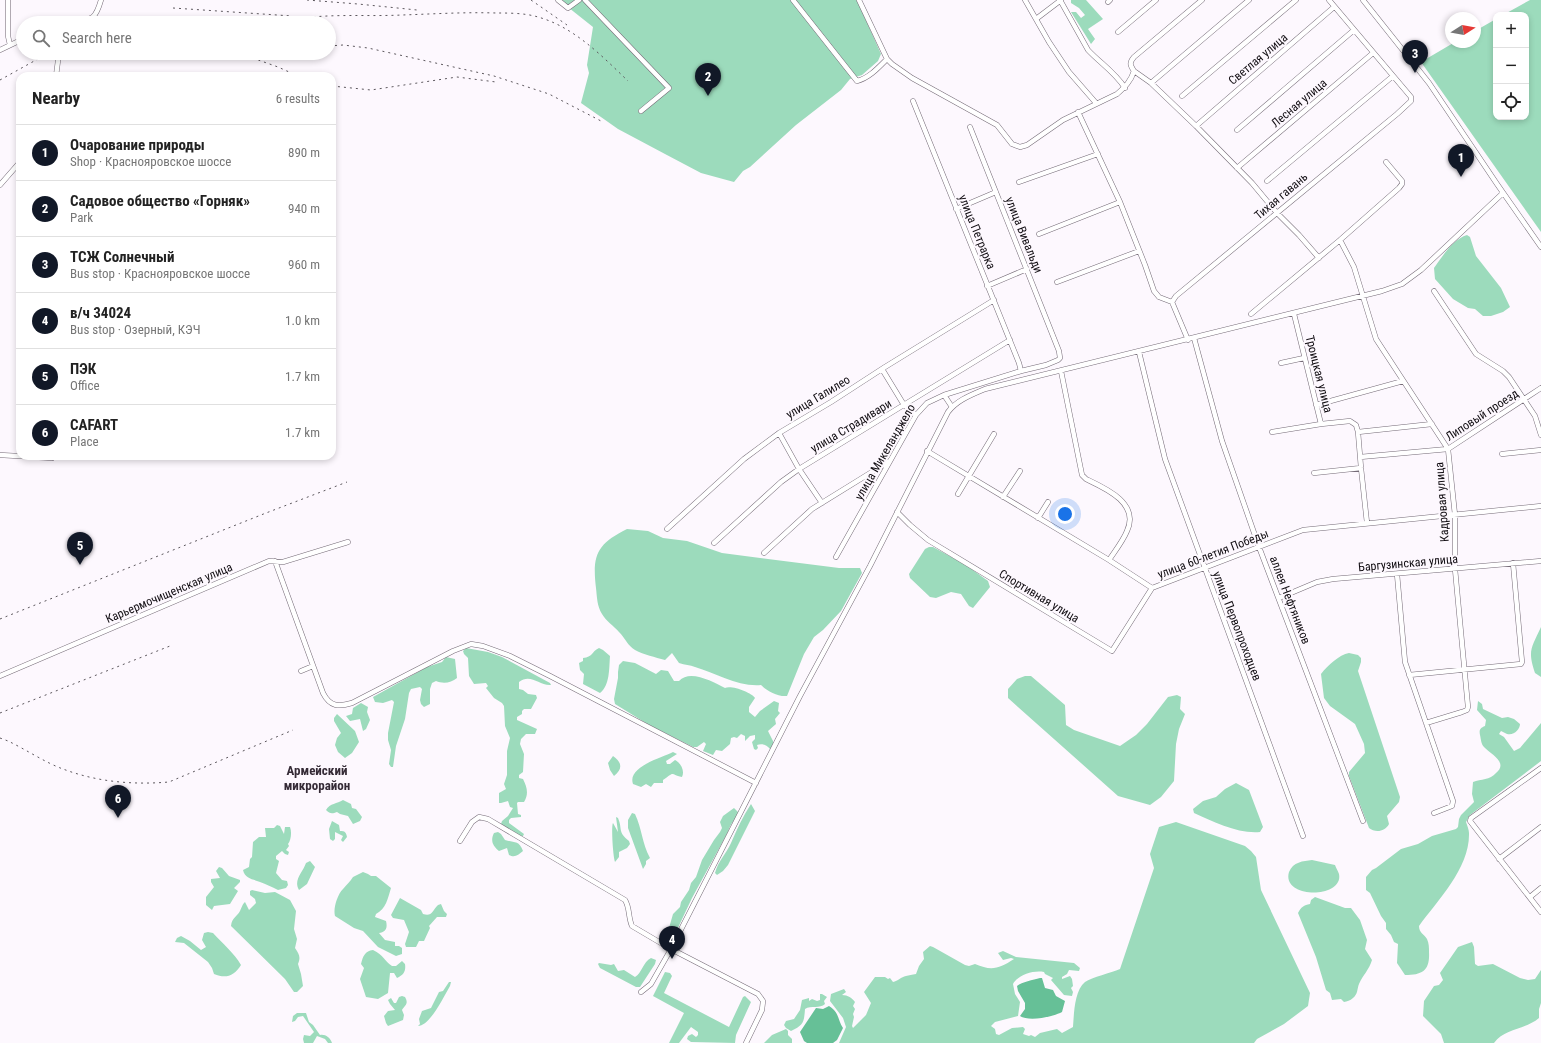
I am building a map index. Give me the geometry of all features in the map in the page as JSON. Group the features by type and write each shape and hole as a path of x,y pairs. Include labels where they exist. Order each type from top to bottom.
{"street":[{"path":"8,0 8,36 10,45"},
{"path":"93,16 98,11 101,0"},
{"path":"558,0 568,8 580,0"},
{"path":"585,0 669,88 640,112"},
{"path":"793,0 857,81 864,79 887,59"},
{"path":"859,0 887,59 892,64 912,78 997,125 1017,147 1027,145 1063,120 1096,103 1109,99 1125,88 1134,71"},
{"path":"1025,0 1049,42 1069,72 1096,103"},
{"path":"1036,19 1060,0 1088,50 1110,68 1125,88"},
{"path":"1118,32 1156,0"},
{"path":"1202,0 1134,57 1130,62 1130,65 1134,71 1151,83 1238,168 1319,258"},
{"path":"1151,83 1249,0"},
{"path":"1182,96 1296,0"},
{"path":"1268,181 1394,76 1329,0"},
{"path":"1363,0 1429,83 1541,247"},
{"name":"Светлая улица","path":"1196,126 1334,7"},
{"path":"1237,130 1354,30"},
{"path":"0,50 16,42"},
{"name":"Лесная улица","path":"1238,168 1373,53"},
{"path":"57,72 58,60"},
{"name":"Тихая гавань","path":"1172,302 1180,292 1397,114 1410,101 1411,97 1394,76"},
{"name":"улица Петрарка","path":"913,101 994,300 1021,371"},
{"path":"1078,112 1120,202 1154,291 1158,297 1172,302 1188,340"},
{"name":"улица Вивальди","path":"970,127 1059,351"},
{"path":"1019,182 1098,154"},
{"path":"1251,314 1340,240 1402,184 1402,181 1386,162"},
{"path":"0,185 16,167"},
{"path":"956,209 996,192"},
{"path":"641,992 651,984 670,950 798,700 870,566 927,452 952,407 960,400 985,390 1394,288 1409,280 1503,193"},
{"path":"1039,234 1120,202"},
{"name":"Кадровая улица","path":"1340,240 1354,267 1376,339 1448,449 1455,515 1455,569 1463,670 1468,707 1467,710 1426,723"},
{"path":"1057,282 1139,251"},
{"path":"988,286 1027,270"},
{"path":"1434,291 1476,354 1503,371 1509,377 1535,416 1541,435"},
{"name":"улица Галилео","path":"667,529 744,459 779,433 994,300"},
{"name":"Троицкая улица","path":"1294,314 1321,424 1350,421 1356,425 1358,432"},
{"name":"аллея Нефтяников","path":"1194,338 1222,441 1260,547 1363,821"},
{"name":"улица Страдивари","path":"714,543 781,482 799,469 1010,340"},
{"name":"улица Микеланджело","path":"836,557 916,415 927,402 944,395 1021,371 1046,365 1060,358 1059,351"},
{"name":"улица Первопроходцев","path":"1139,352 1165,459 1303,836"},
{"path":"1281,363 1304,358"},
{"path":"882,369 904,405 916,415"},
{"path":"1061,370 1082,475 1086,479 1118,497 1124,504 1130,517 1128,530 1109,560"},
{"path":"1316,405 1403,381"},
{"name":"Липовый проезд","path":"1360,457 1448,449 1541,388"},
{"path":"944,395 952,407"},
{"path":"1272,432 1321,424"},
{"path":"1367,523 1358,432 1432,424"},
{"path":"779,433 799,469 822,503"},
{"path":"958,494 994,434"},
{"path":"1502,454 1541,450"},
{"name":"улица 60-летия Победы","path":"927,452 1109,560 1152,588 1303,530 1541,506"},
{"path":"0,455 16,456"},
{"path":"764,553 812,509 890,461"},
{"path":"1314,473 1361,468"},
{"path":"1003,497 1020,471"},
{"path":"1038,518 1048,502"},
{"name":"Спортивная улица","path":"897,512 928,540 1112,651 1152,588"},
{"name":"Карьермочищенская улица","path":"0,676 268,561 283,562 348,542"},
{"path":"275,561 325,698 331,704 342,706 352,703 453,650 471,644 483,646 510,656 550,676 756,783"},
{"name":"Баргузинская улица","path":"1279,598 1317,582 1333,579 1541,561"},
{"path":"1409,675 1521,664 1513,563"},
{"path":"1397,574 1405,662 1453,801 1452,806 1434,812"},
{"path":"301,671 313,666"},
{"path":"1541,768 1471,818 1471,823 1541,912"},
{"path":"460,841 472,822 479,817 488,819 625,900 629,907 629,919 632,926 670,950 758,994 763,1001 762,1010 746,1043"},
{"path":"1499,859 1541,827"},
{"path":"1530,897 1541,888"}],"shaded area":[{"path":"559,0 857,0 881,54 878,61 862,75 850,79 841,90 796,125 750,167 743,171 734,182 701,173 618,129 581,103 589,73 587,65 593,27"},
{"path":"1071,0 1086,0 1103,19 1088,29 1095,39 1091,44 1071,12 1076,12 1081,18 1085,15 1079,8 1071,3"},
{"path":"1530,0 1541,0 1541,232 1421,62 1445,48 1481,48 1481,28 1493,21 1493,120 1529,120 1529,12 1508,12"},
{"path":"1467,235 1470,237 1476,256 1501,288 1510,307 1503,312 1491,316 1483,316 1475,309 1468,308 1453,299 1435,279 1434,268 1448,249 1457,240"},
{"path":"627,529 648,531 663,538 687,541 722,553 839,568 860,568 862,573 841,611 823,630 814,637 804,654 787,696 780,696 761,685 736,682 679,663 672,653 665,660 642,653 630,646 600,611 595,577 596,559 603,546 617,534"},
{"path":"933,547 966,565 988,581 990,587 973,608 969,606 961,594 951,592 936,598 930,597 910,578 909,574 925,549"},
{"path":"1541,627 1541,677 1535,673 1531,654 1533,644"},
{"path":"466,648 488,652 502,657 550,683 551,685 543,684 531,679 519,682 519,689 528,694 536,695 537,698 531,709 524,709 522,714 517,717 517,720 537,729 535,734 526,734 521,739 520,744 524,754 523,772 519,775 519,778 523,779 527,790 527,796 524,802 517,803 518,814 521,815 521,817 511,818 509,820 509,823 524,834 523,836 501,824 513,808 510,807 508,801 499,803 499,793 506,789 504,784 507,775 507,751 510,738 505,726 504,706 494,698 486,688 488,686 486,683 474,684 469,676 468,658 463,651"},
{"path":"599,648 610,656 606,686 600,693 583,684 584,674 580,670 579,663 583,661 583,658 589,657"},
{"path":"1349,653 1358,655 1361,658 1358,671 1400,797 1399,802 1387,816 1389,824 1385,829 1380,831 1374,831 1369,828 1349,776 1349,772 1365,753 1364,744 1355,724 1330,706 1324,698 1321,674 1334,661"},
{"path":"446,657 455,659 457,678 447,682 436,681 432,683 430,689 430,704 424,707 420,700 422,689 420,687 411,689 405,719 396,746 393,767 391,767 389,764 391,750 388,740 388,733 394,702 392,700 383,703 375,702 373,697 427,667 442,662"},
{"path":"623,661 635,663 656,674 661,670 668,671 674,681 679,681 689,676 695,676 725,688 728,687 746,692 755,698 749,707 749,712 755,717 760,711 774,701 779,703 778,711 780,713 775,719 776,724 768,731 773,741 773,747 770,749 767,746 759,744 757,745 758,748 756,750 754,749 752,742 755,739 755,735 750,736 745,741 745,736 741,734 737,738 731,738 730,744 722,751 716,750 713,755 703,751 706,744 704,742 697,747 693,747 649,725 615,704 614,699 619,665"},
{"path":"1025,676 1031,676 1065,705 1066,725 1074,730 1120,746 1136,735 1147,724 1168,697 1177,695 1181,697 1180,709 1185,714 1179,729 1176,744 1174,781 1161,797 1150,805 1118,796 1008,698 1008,689 1017,679"},
{"path":"1478,701 1482,704 1483,709 1502,718 1508,717 1514,719 1520,724 1518,730 1512,734 1507,734 1501,731 1499,734 1504,737 1514,751 1520,748 1541,723 1541,761 1470,815 1466,822 1469,832 1468,846 1459,871 1452,883 1419,926 1429,944 1429,958 1427,967 1416,974 1405,975 1397,963 1398,944 1394,942 1386,929 1386,923 1370,893 1366,890 1366,877 1372,870 1401,849 1418,844 1432,836 1456,829 1458,827 1461,815 1474,802 1472,794 1473,782 1491,777 1499,769 1500,765 1497,758 1484,747 1482,743 1480,730 1485,726 1486,720 1477,710"},
{"path":"361,703 368,707 367,712 370,720 366,729 363,731 360,719 350,721 346,716 352,714 353,708"},
{"path":"337,714 355,731 359,742 352,753 345,758 338,752 335,745 337,738 341,733 334,721"},
{"path":"673,752 677,754 666,761 667,764 670,764 675,760 677,761 683,770 682,777 671,774 663,780 663,783 654,783 651,787 646,784 641,787 633,784 635,773 640,768 653,760"},
{"path":"613,756 620,763 619,771 614,776 608,763"},
{"path":"1236,783 1249,790 1263,827 1260,832 1235,829 1194,813 1193,809 1203,801 1216,797 1225,789"},
{"path":"343,800 351,804 352,808 356,809 362,817 360,821 353,824 348,816 337,812 331,813 326,810 332,805"},
{"path":"751,804 755,811 728,865 717,875 715,873 718,865"},
{"path":"734,808 738,812 736,817 692,898 676,932 670,931 669,928 673,914 680,907 691,883 696,877 702,860 720,832 722,828 720,822 723,816"},
{"path":"632,813 635,814 650,858 646,861 643,869 628,828 628,820"},
{"path":"616,817 618,818 625,838 630,844 627,848 619,852 619,857 615,862 612,830 613,823 618,832"},
{"path":"332,821 339,825 340,831 346,833 347,837 343,842 341,840 343,836 335,832 335,839 333,841 330,839 329,829"},
{"path":"1176,822 1245,846 1256,857 1261,890 1310,993 1308,1006 1284,1024 1257,1039 1254,1043 839,1043 846,1027 843,1018 830,1001 831,994 844,989 846,992 842,995 850,997 855,1002 853,1006 855,1009 853,1014 853,1028 866,1015 871,1003 864,992 875,977 890,978 893,982 916,974 924,959 923,952 930,946 969,966 975,964 986,968 995,968 1014,959 1011,958 1003,960 998,953 1003,951 1016,957 1074,963 1080,968 1079,971 1069,970 1067,974 1062,977 1062,979 1070,976 1072,979 1072,996 1064,995 1051,980 1053,978 1044,972 1026,974 1018,978 1013,984 1015,994 1020,1002 1018,1016 995,1022 991,1026 995,1029 996,1034 999,1035 1012,1028 1023,1027 1025,1029 1023,1034 1035,1037 1040,1033 1057,1029 1062,1033 1073,1027 1075,1003 1081,986 1088,980 1120,969 1154,868 1150,854 1159,827"},
{"path":"277,825 280,826 284,834 285,827 290,827 291,834 288,844 289,846 286,850 289,852 288,855 282,851 276,856 276,859 279,861 276,873 282,880 287,881 288,885 286,888 278,890 250,878 244,873 243,870 249,867 250,859 252,857 253,842 259,837 266,837 265,828 274,828"},
{"path":"498,832 505,840 518,843 523,851 518,855 513,856 509,855 507,848 499,851 492,841 494,833"},
{"path":"1312,860 1335,865 1339,874 1338,882 1332,888 1323,891 1303,891 1294,887 1289,881 1289,872 1293,866"},
{"path":"310,861 315,867 307,884 299,890 297,886 298,879 306,863"},
{"path":"219,867 222,868 229,876 240,880 240,882 234,888 238,891 230,904 214,906 212,910 206,905 206,897 214,887 211,879 220,878 216,871"},
{"path":"363,872 371,876 376,876 391,888 388,899 375,917 386,921 386,930 379,933 385,940 395,942 395,946 402,948 402,954 396,956 378,947 363,931 354,928 335,916 337,898 353,877"},
{"path":"252,890 265,893 275,892 290,900 296,911 294,929 297,939 295,948 299,956 298,964 303,986 297,992 294,992 285,979 231,926 233,919 239,913 245,902 249,910 256,903 255,899 250,895 250,891"},
{"path":"1315,897 1345,908 1351,908 1360,920 1367,940 1365,949 1372,960 1359,984 1356,995 1348,1001 1344,1002 1341,999 1332,1000 1330,993 1326,990 1316,957 1298,913 1300,909 1310,904 1311,900"},
{"path":"400,898 421,910 423,914 428,915 432,913 438,905 441,904 447,914 446,917 437,917 429,926 430,928 424,941 419,941 416,947 406,947 405,944 409,932 404,920 393,918 391,915"},
{"path":"204,933 213,933 241,965 233,974 229,976 218,976 214,974 208,962 184,943 175,942 177,938 181,936 201,950 206,947 202,940"},
{"path":"1472,942 1474,947 1475,964 1478,966 1493,964 1520,978 1528,980 1535,979 1541,970 1541,1003 1539,1018 1528,1025 1504,1034 1494,1043 1444,1043 1441,1034 1423,1016 1424,1001 1434,986 1439,985 1443,980 1440,973 1458,947"},
{"path":"373,950 392,966 396,966 402,961 405,964 404,972 399,977 397,978 394,973 390,973 388,993 378,999 366,997 360,979 364,968 361,964 364,956 368,951"},
{"path":"651,958 656,960 655,964 640,987 636,987 600,968 598,964 614,964 618,971 624,970 635,977 646,962"},
{"path":"665,972 670,973 672,976 664,993 729,1027 743,997 745,996 751,1002 736,1035 735,1043 691,1042 687,1039 688,1036 692,1034 696,1037 698,1032 691,1027 679,1043 669,1043 684,1013 653,996"},
{"path":"1042,978 1045,988 1053,990 1056,996 1065,1001 1062,1012 1052,1016 1035,1019 1024,1018 1020,1016 1025,1009 1025,1003 1018,991 1017,986"},
{"path":"449,982 451,982 450,986 432,1016 423,1025 418,1026 420,1024 419,1019 422,1011 431,1008 439,992 443,991"},
{"path":"820,994 827,997 824,1001 825,1004 805,1009 804,1020 799,1027 791,1031 786,1028 784,1025 786,1021 794,1019 800,1010 802,1000 809,998 809,1001 812,999 817,1001 820,1000"},
{"path":"399,997 405,997 407,1001 402,1010 404,1015 403,1020 388,1026 384,1016 388,1011 395,1010 388,1000 391,998 394,1003 396,1003"},
{"path":"829,1006 837,1014 843,1028 837,1040 833,1043 807,1043 804,1041 800,1032 816,1008 823,1009"},
{"path":"297,1013 306,1013 309,1022 320,1035 327,1036 332,1043 328,1043 325,1039 317,1036 313,1043 304,1043 304,1035 310,1036 314,1032 303,1016 298,1017 292,1022 293,1016"},
{"path":"786,1029 788,1031 788,1035 792,1039 792,1043 764,1043 772,1035"}],"railway":[{"path":"307,0 417,10"},
{"path":"531,0 567,25"},
{"path":"173,8 292,16"},
{"path":"336,16 512,13 538,17 564,28 587,43 628,81"},
{"path":"324,16 336,16"},
{"path":"336,46 368,48 494,76 549,94 601,121"},
{"path":"0,80 36,60"},
{"path":"258,60 289,72"},
{"path":"336,86 371,90 457,77 496,82"},
{"path":"0,619 347,482"},
{"path":"0,713 170,646"},
{"path":"0,738 15,744 63,769 89,777 115,782 156,783 169,782 293,730"}],"place":[{"name":"ТСЖ Солнечный","path":"1415,73"},
{"name":"Садовое общество «Горняк»","path":"708,96"},
{"name":"Очарование природы","path":"1461,177"},
{"name":"ПЭК","path":"80,565"},
{"name":"CAFART","path":"118,818"},
{"name":"в/ч 34024","path":"672,959"}],"district":[{"name":"Армейский микрорайон","path":"317,778"}]}
